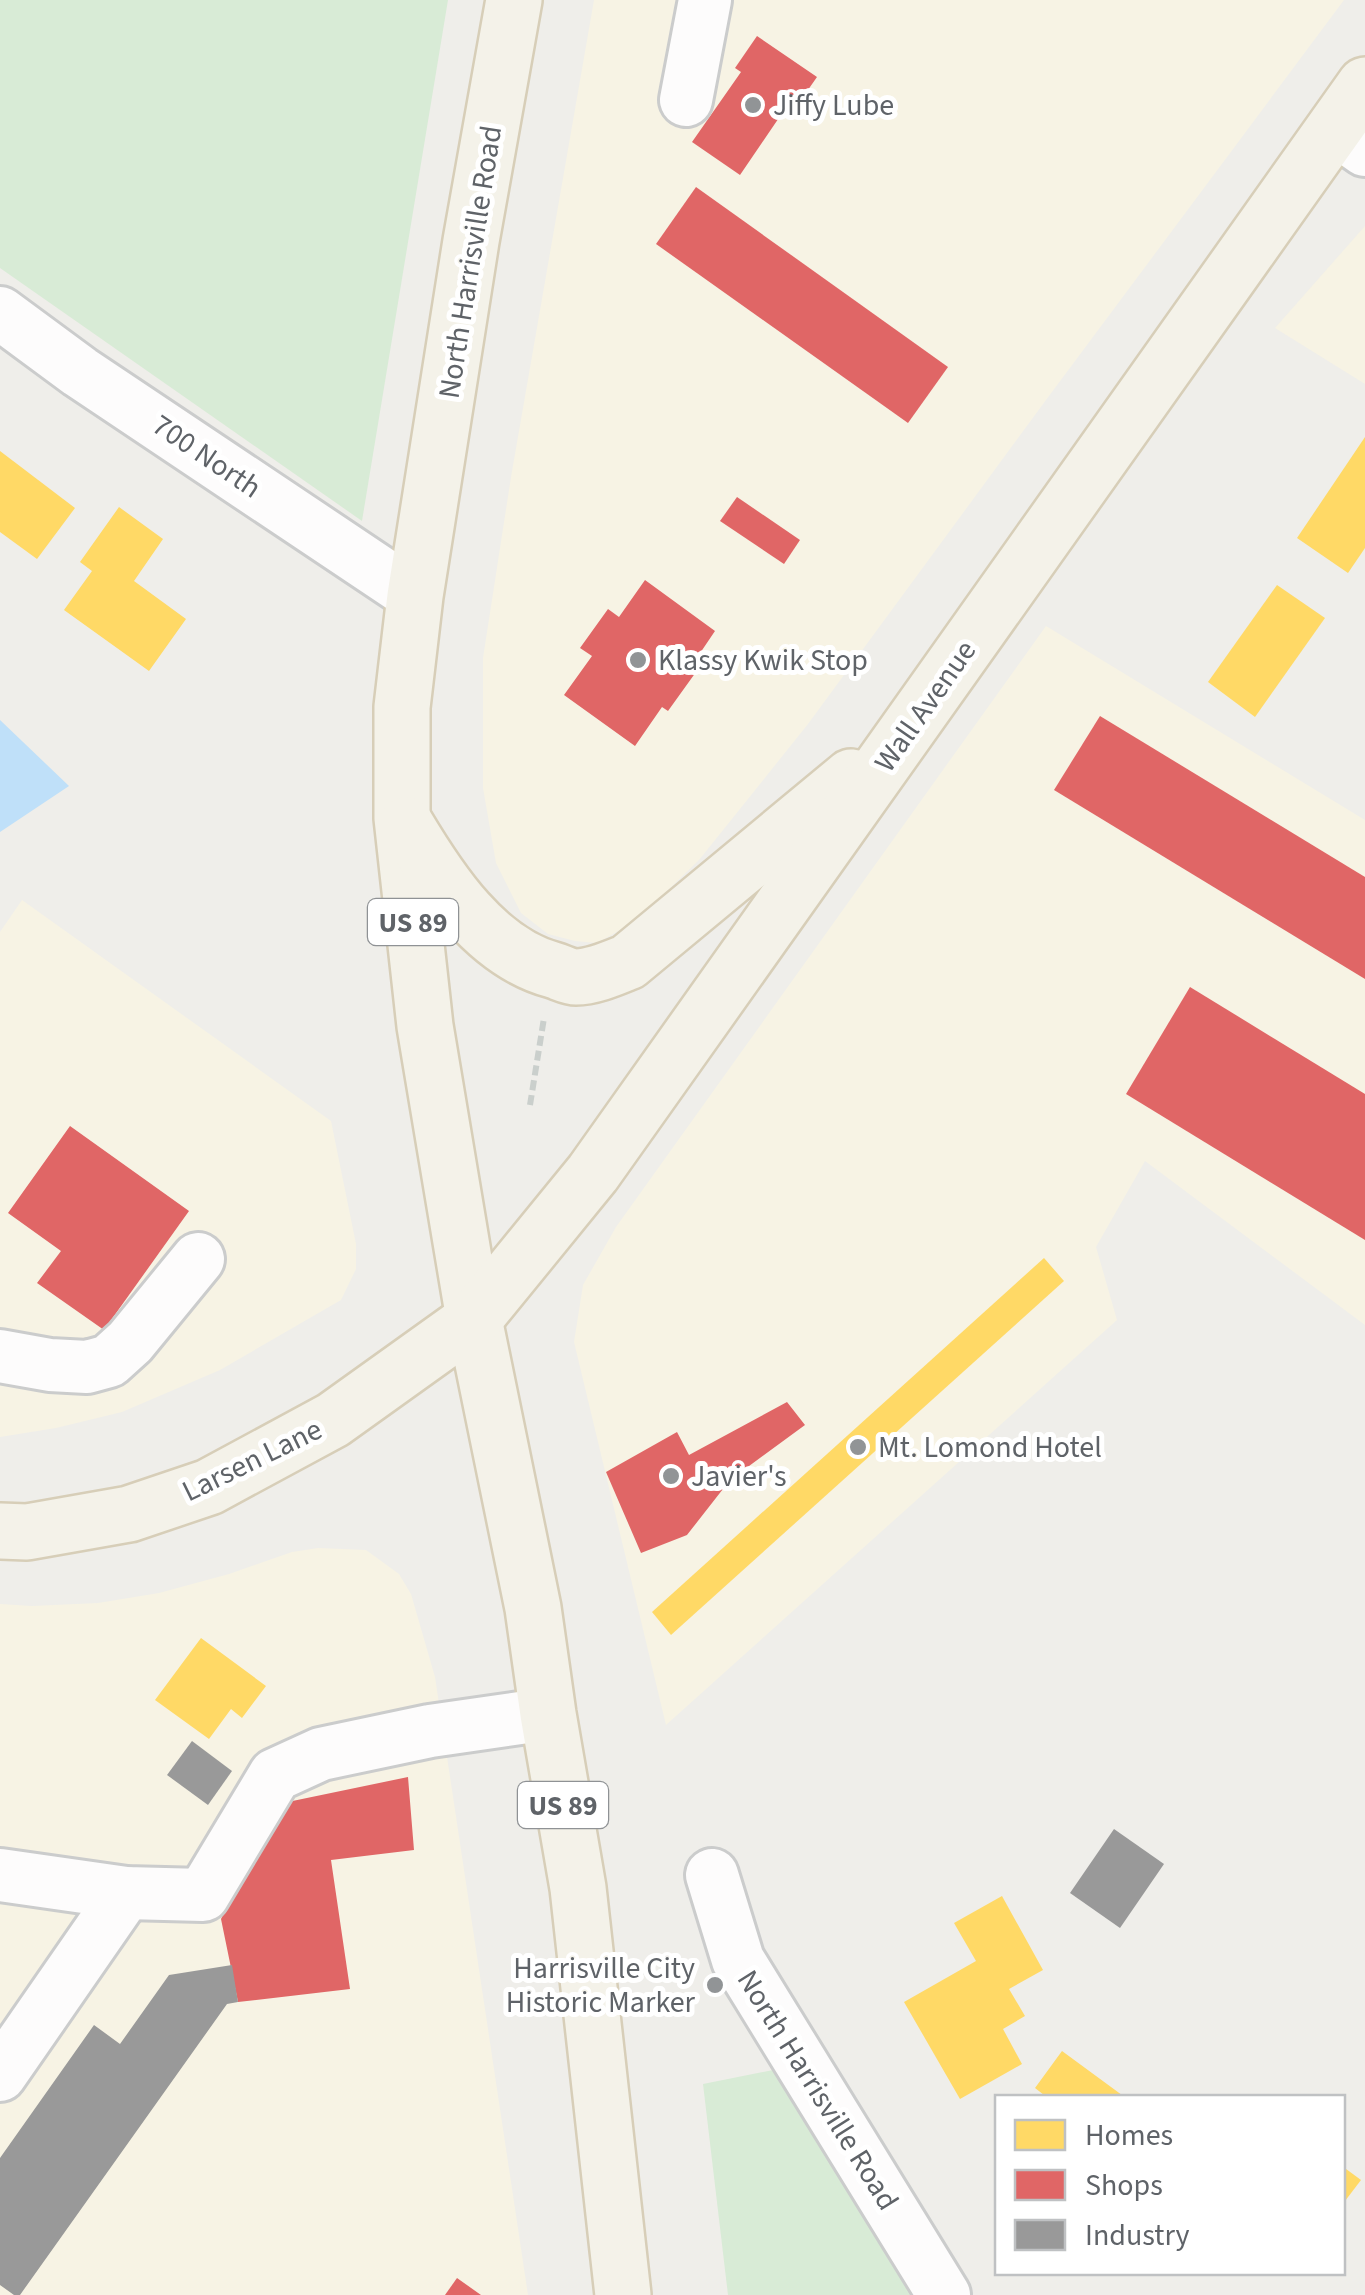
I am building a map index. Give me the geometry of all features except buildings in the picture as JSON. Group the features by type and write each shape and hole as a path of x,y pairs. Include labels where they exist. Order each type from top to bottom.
{"main road":[{"name":"North Harrisville Road","path":"415,596 514,0"},
{"name":"Wall Avenue","path":"474,1318 593,1173 907,730 1355,121"},
{"name":"US 89","path":"415,596 402,707 402,818 425,1026 474,1318 533,1608 578,1888 623,2295"},
{"path":"402,818 434,872 475,922 519,956 576,977 628,962 907,730"},
{"name":"Larsen Lane","path":"0,1531 27,1532 129,1514 210,1487 332,1420 474,1318"}],"street":[{"path":"686,100 705,0"},
{"name":"700 North","path":"0,313 80,372 415,596"},
{"path":"0,1356 50,1366 87,1368 109,1360 130,1342 198,1258"},
{"path":"0,1875 126,1893 203,1895 275,1776 321,1754 430,1731 548,1714"},
{"name":"North Harrisville Road","path":"712,1875 738,1960 944,2295"},
{"path":"0,2075 126,1893"}],"path":[{"path":"530,1106 545,1013"}],"shaded area":[{"path":"594,0 1344,0 808,724 699,860 636,921 597,943 548,934 521,913 496,863 483,788 483,658"},
{"path":"1365,226 1365,384 1275,328"},
{"path":"1046,626 1365,820 1365,1325 1145,1161 1096,1247 1117,1320 666,1725 574,1342 583,1285 616,1227"},
{"path":"22,900 331,1121 356,1244 356,1269 341,1300 220,1370 122,1412 0,1437 0,932"},
{"path":"318,1548 366,1550 399,1574 411,1594 435,1677 528,2295 0,2295 0,1604 98,1603 159,1593 292,1552"}],"green space":[{"path":"0,0 448,0 362,521 0,268"},
{"path":"773,2070 913,2295 728,2295 703,2084"}],"water":[{"path":"0,720 69,786 0,832"}],"place":[{"name":"Jiffy Lube","path":"753,105"},
{"name":"Klassy Kwik Stop","path":"638,660"},
{"name":"Mt. Lomond Hotel","path":"858,1447"},
{"name":"Javier's","path":"671,1476"},
{"name":"Harrisville City Historic Marker","path":"715,1985"}]}
